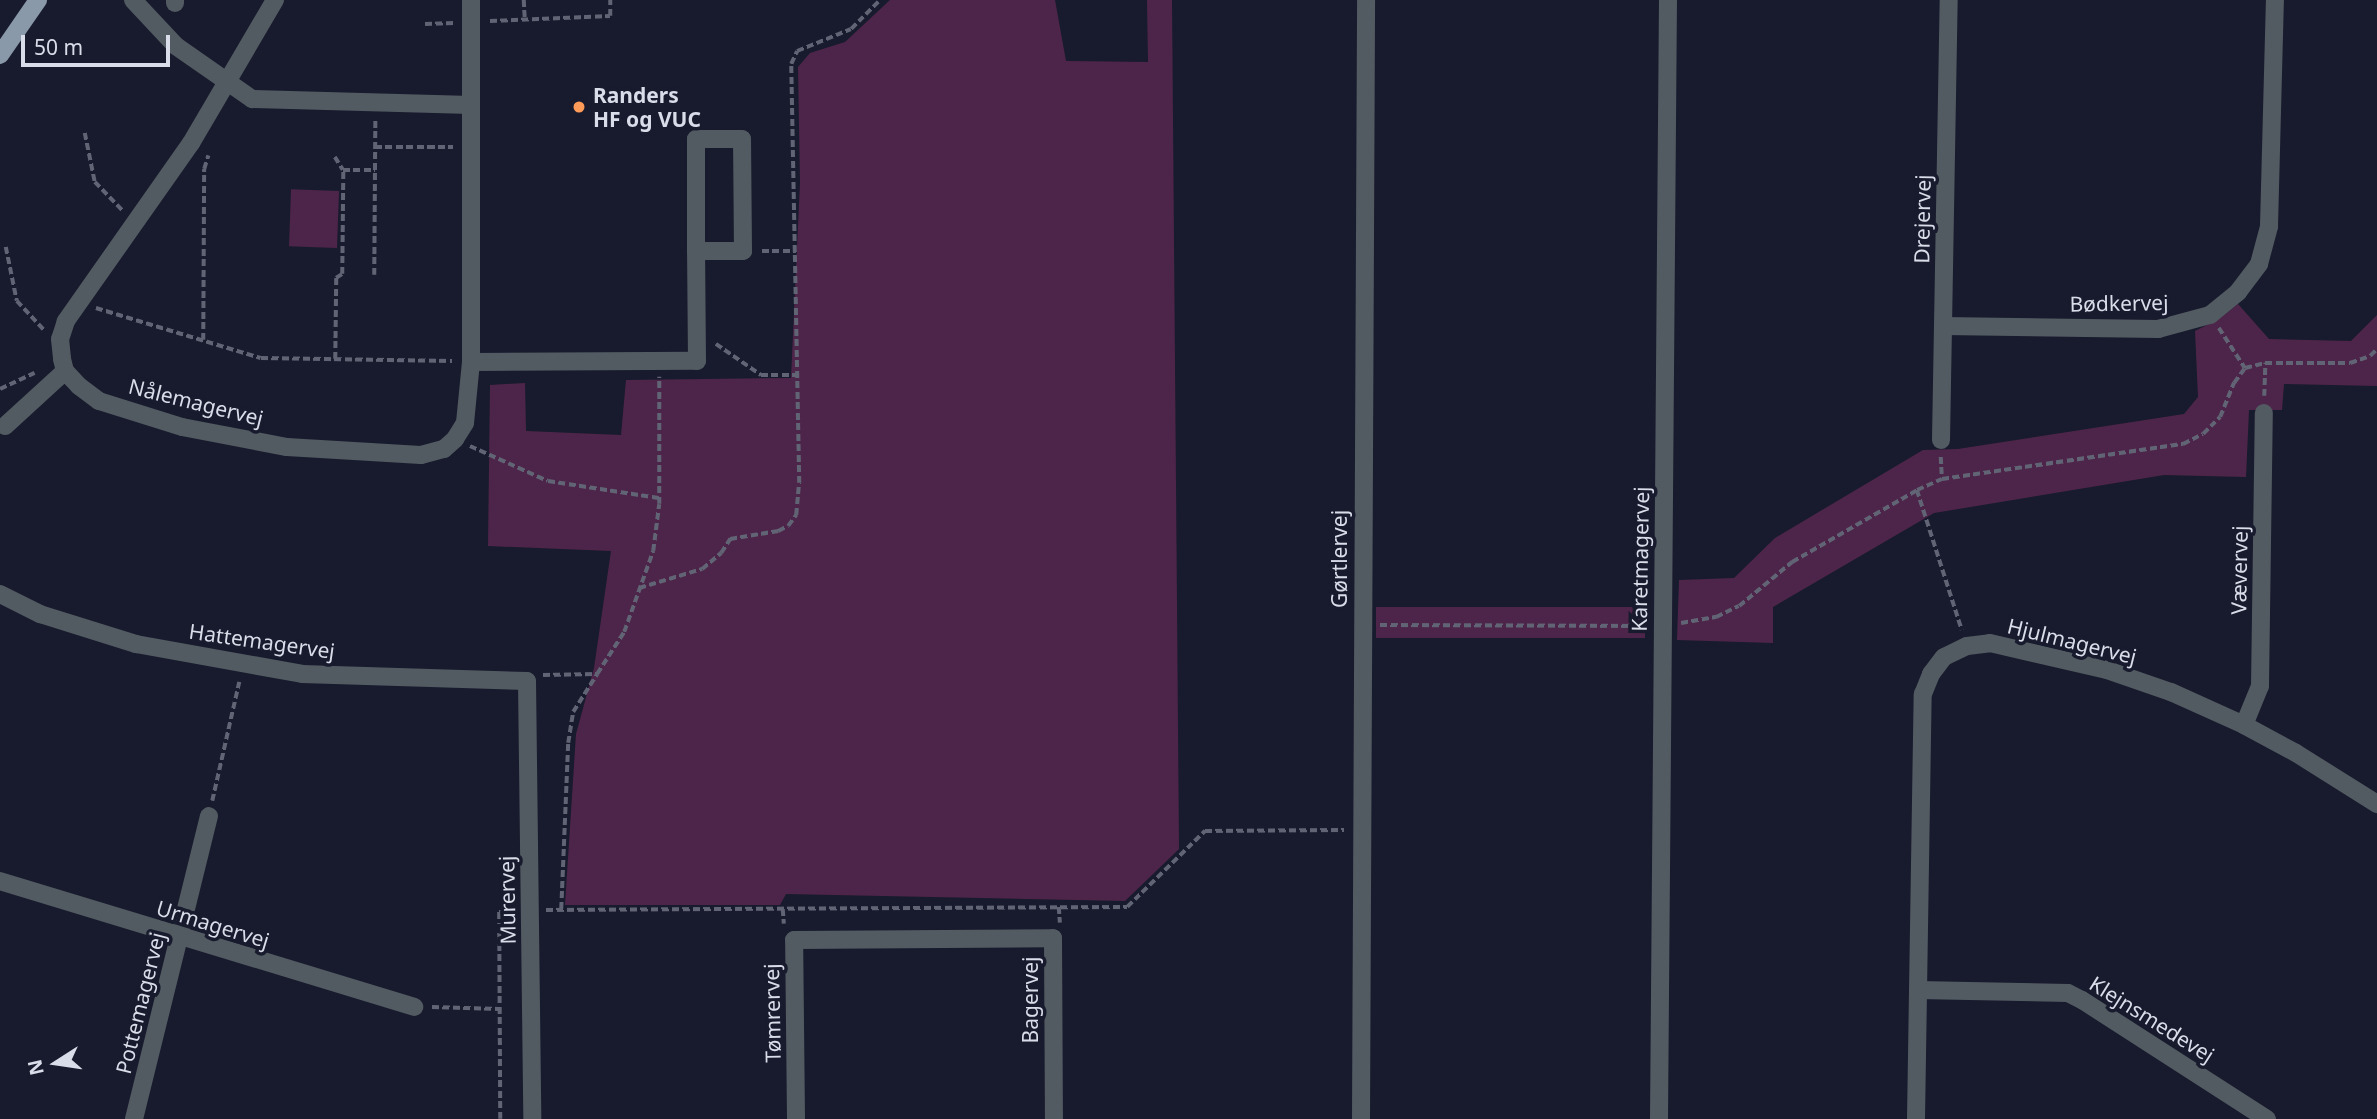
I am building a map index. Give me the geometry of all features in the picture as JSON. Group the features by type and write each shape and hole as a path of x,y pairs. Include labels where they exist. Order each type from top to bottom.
{"main road":[{"path":"0,55 38,0"}],"street":[{"path":"133,0 176,46 251,99 471,105"},
{"path":"5,426 65,371 60,354 60,339 66,321 228,84 275,0"},
{"path":"455,439 465,423 471,362 471,0"},
{"name":"Gørtlervej","path":"1361,1119 1360,830 1366,0"},
{"name":"Karetmagervej","path":"1659,1119 1668,0"},
{"name":"Drejervej","path":"1941,440 1949,0"},
{"name":"Bødkervej","path":"1943,326 2158,329 2210,315 2238,292 2259,264 2269,226 2275,0"},
{"path":"471,362 696,361 696,251 696,139 742,139 743,251 696,251"},
{"name":"Nålemagervej","path":"65,371 99,401 182,427 287,447 421,455 444,449 455,439"},
{"name":"Vævervej","path":"2244,725 2260,686 2264,413"},
{"name":"Hattemagervej","path":"0,594 40,614 136,644 302,674 527,681"},
{"name":"Hjulmagervej","path":"1967,646 1990,643 2106,670 2171,692 2244,725 2296,753 2377,804"},
{"path":"1916,1119 1923,694 1931,674 1944,657 1967,646"},
{"name":"Murervej","path":"527,681 532,1119"},
{"name":"Pottemagervej","path":"134,1119 209,816"},
{"name":"Urmagervej","path":"0,881 180,938 414,1007"},
{"name":"Bagervej","path":"911,939 1053,938 1054,1119"},
{"name":"Tømrervej","path":"796,1119 794,940 911,939"},
{"name":"Klejnsmedevej","path":"1918,990 2068,993 2267,1119"}],"path":[{"path":"524,0 525,19"},
{"path":"425,24 610,16 610,0"},
{"path":"639,588 702,569 736,536 778,531 788,526 796,515 799,501 798,375 791,64 797,51 810,43 835,38 851,29 880,0"},
{"path":"374,275 376,101"},
{"path":"85,132 95,182 135,223"},
{"path":"375,147 471,147"},
{"path":"204,340 204,169 208,156"},
{"path":"335,157 343,170 342,274 336,278 335,359"},
{"path":"343,170 375,170"},
{"path":"6,247 17,301 44,330 60,339"},
{"path":"743,251 796,251"},
{"path":"79,302 261,358 471,362"},
{"path":"2210,315 2245,368"},
{"path":"718,344 761,375 798,375"},
{"path":"1361,625 1662,626 1716,617 1739,606 1792,562 1917,490 1942,479 2183,443 2203,434 2220,417 2234,383 2245,368 2264,363 2350,363 2370,356 2377,349"},
{"path":"561,910 568,743 573,712 624,632 653,551 659,498 659,361"},
{"path":"2264,363 2264,413"},
{"path":"455,439 548,481 659,498"},
{"path":"1917,490 1967,646"},
{"path":"209,816 243,664"},
{"path":"527,681 542,676 597,674"},
{"path":"500,1119 499,912 1127,907 1205,831 1360,830"},
{"path":"1059,907 1060,929"},
{"path":"414,1007 499,1009"}],"shaded area":[{"path":"890,0 1055,0 1066,61 1148,62 1147,0 1172,0 1179,849 1125,901 786,894 780,905 565,905 576,734 594,668 611,551 488,546 490,385 525,383 526,431 621,435 626,380 791,378 800,183 798,67 810,53 845,42"},
{"path":"291,189 339,191 337,248 289,246"},
{"path":"2238,304 2269,339 2351,341 2377,315 2377,386 2284,384 2282,410 2249,410 2246,477 2164,475 1934,513 1773,607 1773,643 1677,640 1679,580 1734,578 1775,538 1923,450 1958,449 2184,414 2198,397 2195,331 2219,319"},
{"path":"1376,607 1645,607 1645,638 1376,638"}],"place":[{"name":"Randers HF og VUC","path":"579,107"}]}
